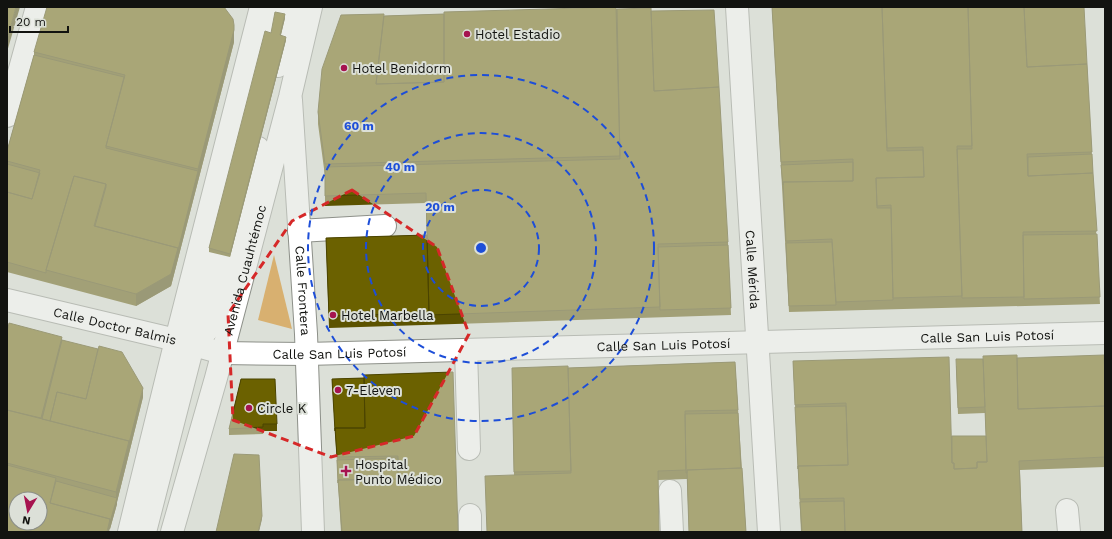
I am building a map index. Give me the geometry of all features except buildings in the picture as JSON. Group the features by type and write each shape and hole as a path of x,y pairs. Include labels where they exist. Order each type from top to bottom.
{"main road":[{"path":"7,116 37,7"},
{"path":"145,532 185,343 261,7"},
{"path":"129,532 185,343 195,317 273,7"},
{"path":"185,343 215,322 293,7"},
{"name":"Avenida Cuauhtémoc","path":"172,532 222,353 290,97 311,7"},
{"name":"Calle Mérida","path":"738,7 769,532"},
{"name":"Calle Frontera","path":"290,97 306,354 313,532"},
{"path":"299,231 385,226"},
{"name":"Calle Doctor Balmis","path":"7,300 222,353"},
{"name":"Calle San Luis Potosí","path":"222,353 306,354 1105,333"},
{"path":"466,350 469,449"},
{"path":"670,491 672,532"},
{"path":"1067,510 1069,532"}],"highlighted area":[{"path":"352,190 437,247 469,334 414,436 331,457 233,420 228,314 292,221"}],"shaded area":[{"path":"274,255 292,329 258,320"}],"place":[{"name":"Hotel Estadio","path":"467,34"},
{"name":"Hotel Benidorm","path":"344,68"},
{"name":"Hotel Marbella","path":"333,315"},
{"name":"7-Eleven","path":"338,390"},
{"name":"Circle K","path":"249,408"},
{"name":"Hospital Punto Médico","path":"346,471"}]}
